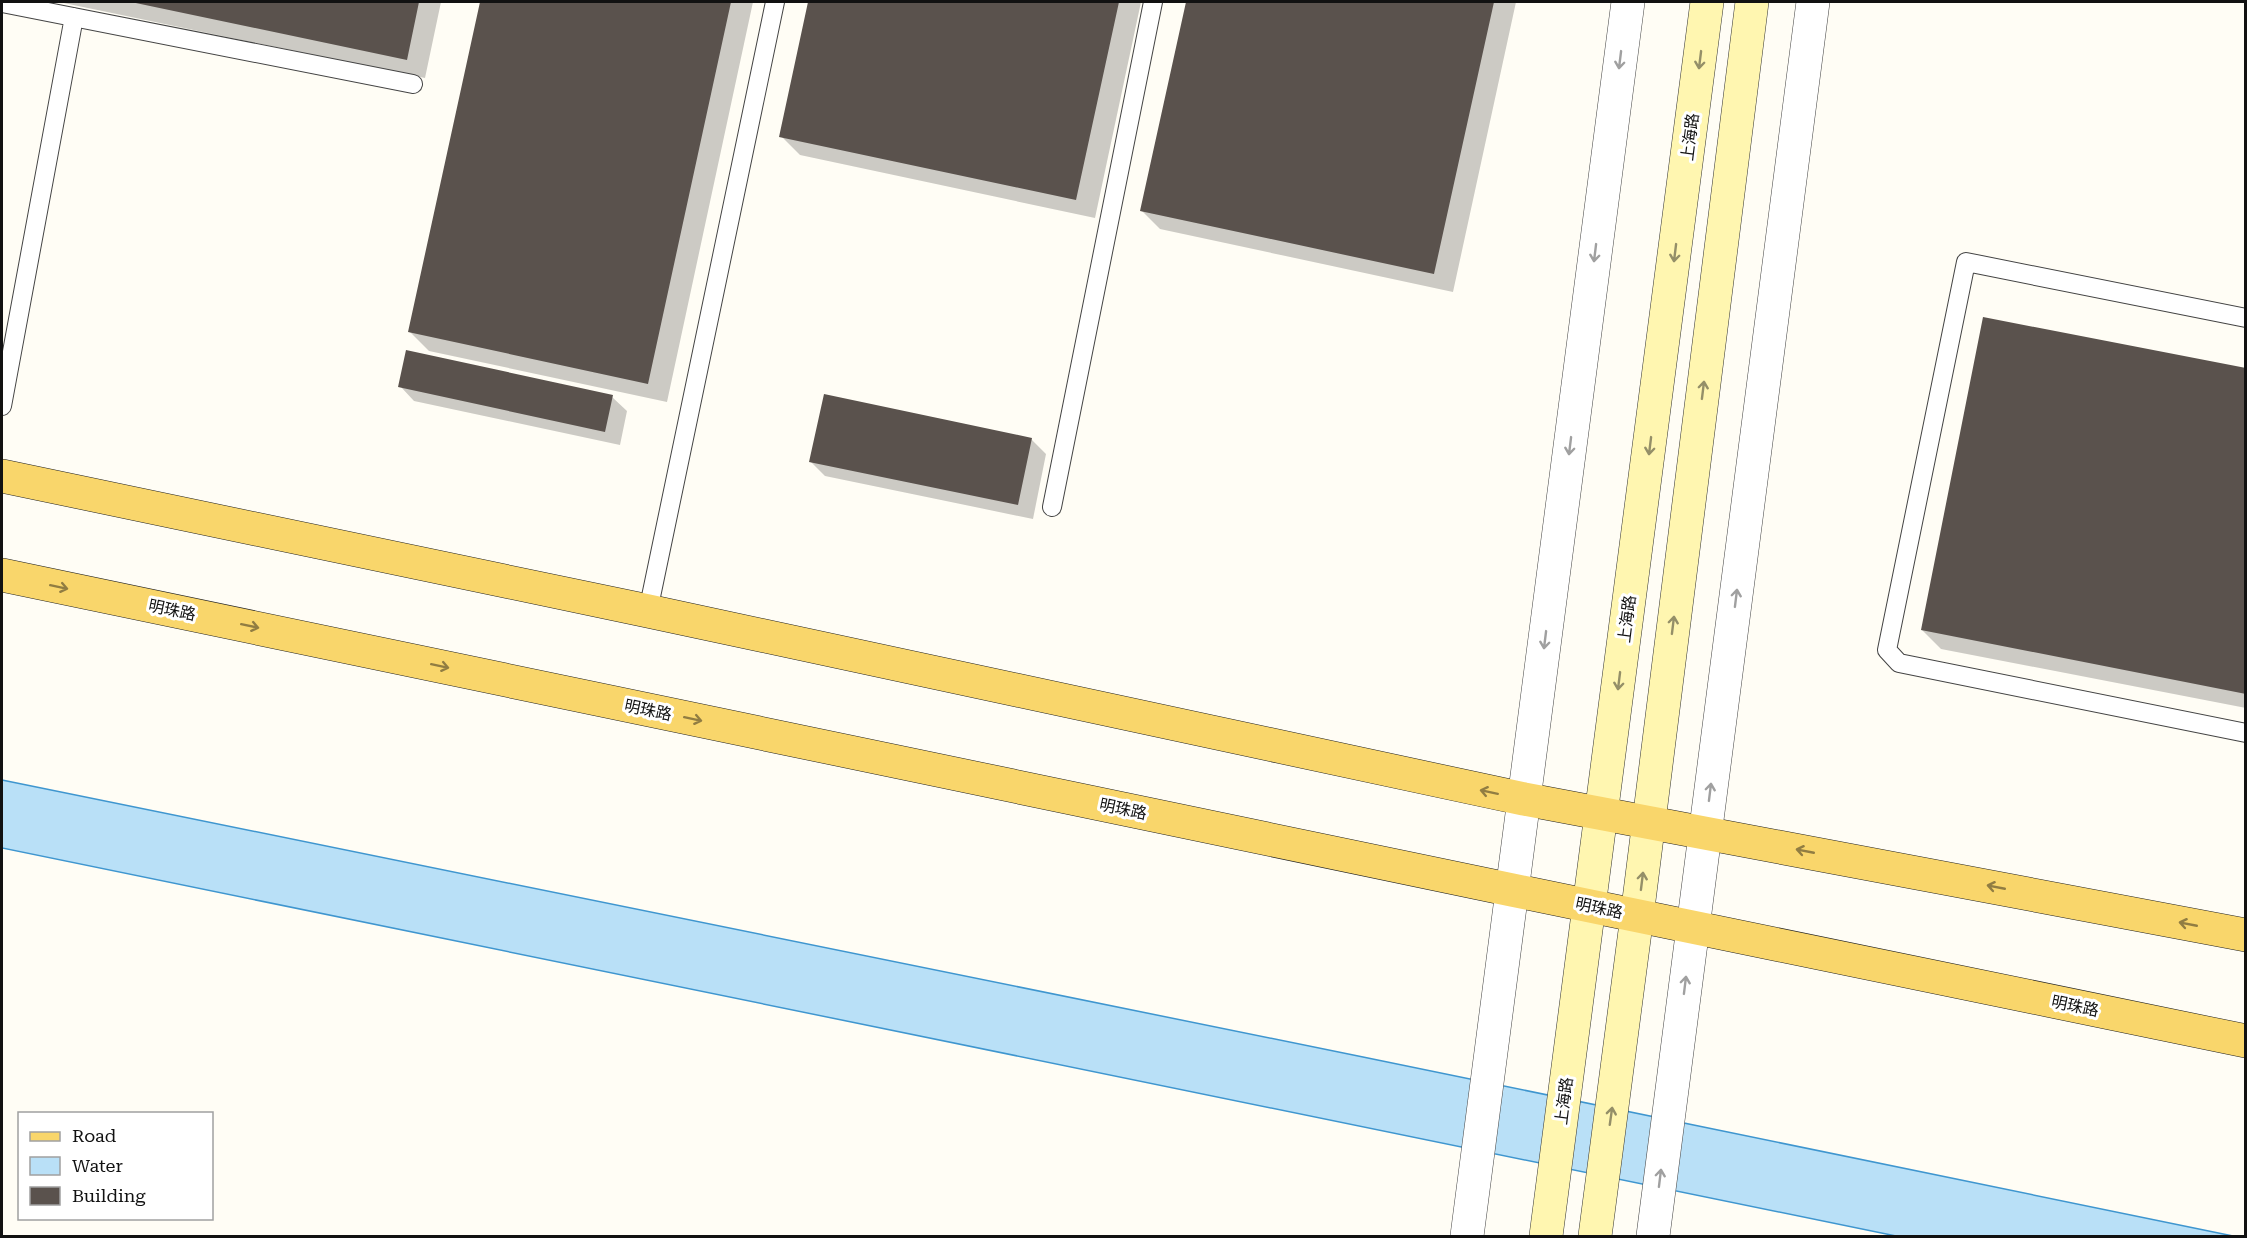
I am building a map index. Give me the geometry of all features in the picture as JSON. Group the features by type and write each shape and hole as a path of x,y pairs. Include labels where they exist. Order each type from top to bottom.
{"main road":[{"name":"上海路","path":"1546,1236 1707,2"},
{"path":"1595,1236 1752,2"},
{"path":"2,476 648,611 1524,799 2246,935"},
{"name":"明珠路","path":"2,574 1693,928 2246,1041"}],"street":[{"path":"1467,1236 1628,2"},
{"path":"1653,1236 1813,2"}],"lane":[{"path":"648,611 775,2"},
{"path":"1052,507 1153,2"},
{"path":"2,3 413,84"},
{"path":"2,406 74,17"},
{"path":"2246,318 1966,262 1887,650 1899,663 2246,733"}],"water":[{"path":"2,780 2233,1236 1896,1236 2,848"}],"building":[{"path":"131,2 419,2 407,60"},
{"path":"480,2 731,2 648,384 408,332"},
{"path":"808,2 1119,2 1076,200 779,137"},
{"path":"1186,2 1494,2 1434,274 1140,211"},
{"path":"1983,317 2246,368 2246,694 1921,630"},
{"path":"406,350 613,395 605,432 398,387"},
{"path":"824,394 1032,438 1018,505 809,462"}]}
